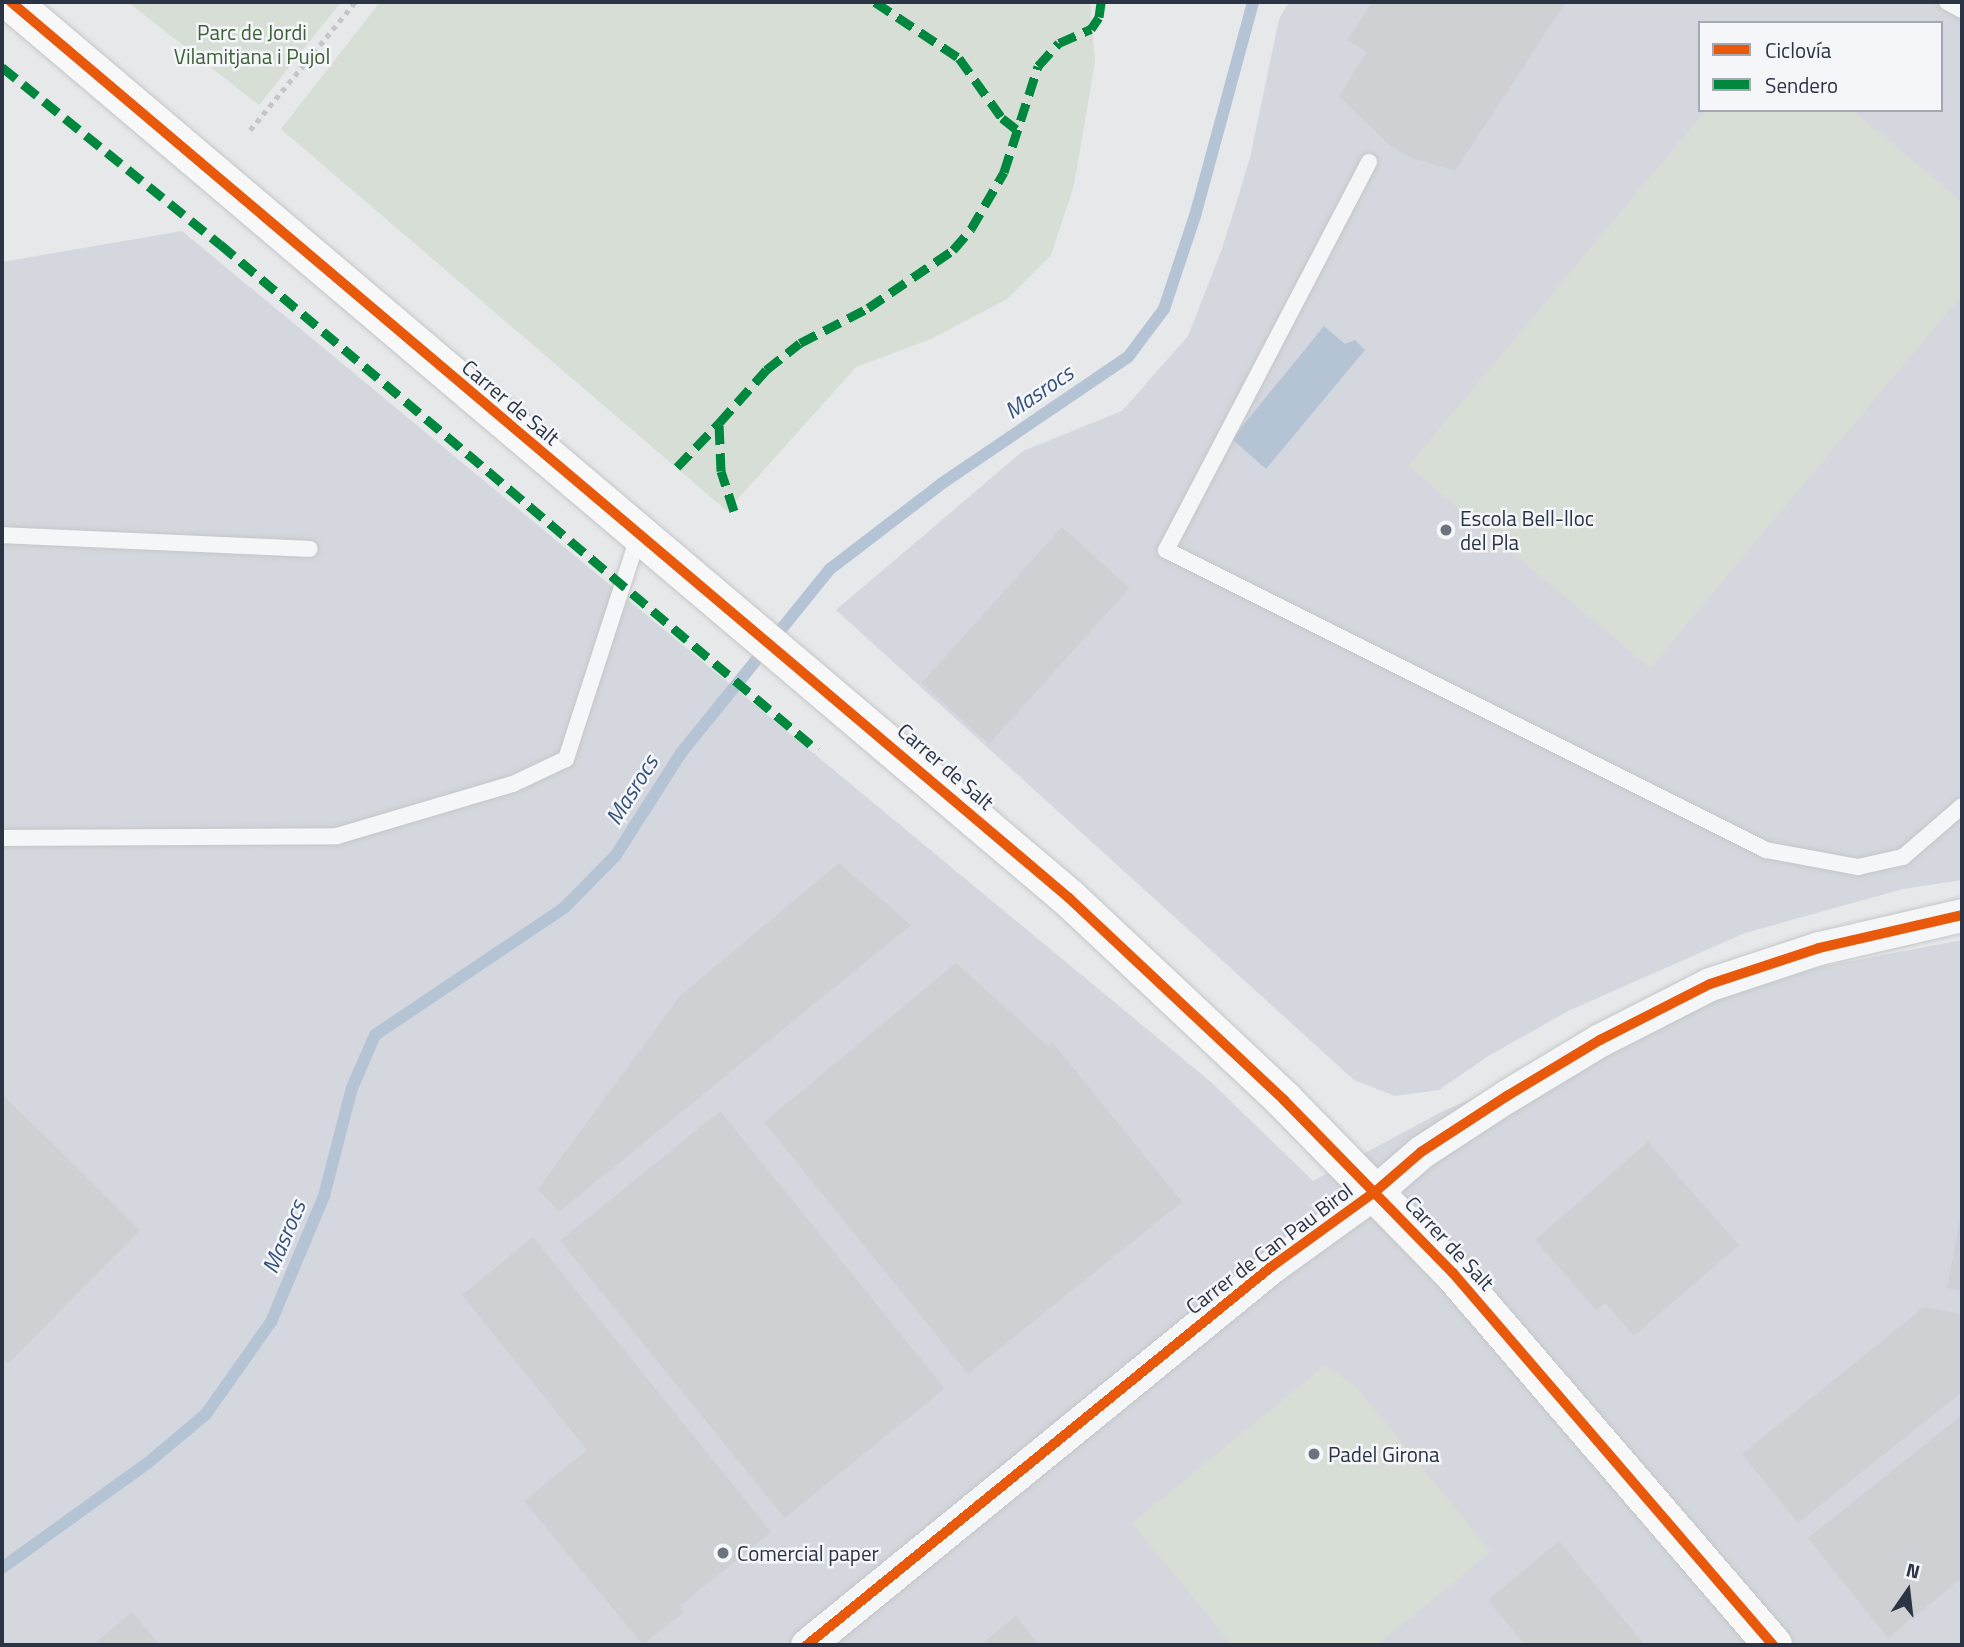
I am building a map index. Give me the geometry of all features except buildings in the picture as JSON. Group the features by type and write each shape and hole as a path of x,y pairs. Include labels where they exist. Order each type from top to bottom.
{"street":[{"name":"Carrer de Salt","path":"11,2 639,534 809,674 1069,898 1376,1191 1476,1298 1773,1645"},
{"name":"Carrer de Can Pau Birol","path":"807,1645 1271,1267 1376,1191 1421,1152 1507,1096 1600,1040 1710,985 1819,948 1962,915"}],"lane":[{"path":"1947,2 1962,10"},
{"path":"1369,162 1166,550 1766,850 1858,867 1903,857 1962,806"},
{"path":"2,534 310,549"},
{"path":"2,838 337,836 513,784 566,759 639,534"}],"path":[{"path":"250,130 355,2"}],"shaded area":[{"name":"Escola Bell-lloc del Pla","path":"1289,2 1962,2 1962,880 1903,889 1745,933 1570,1010 1490,1055 1439,1090 1395,1096 1354,1080 836,610 1023,451 1122,411 1188,336 1222,249 1250,158 1279,19"},
{"path":"182,231 1211,1082 1313,1181 1443,1111 1751,980 1962,940 1962,1645 2,1645 2,262"}],"green space":[{"name":"Parc de Jordi Vilamitjana i Pujol","path":"128,2 341,2 259,105"},
{"path":"380,2 1090,2 1095,62 1074,185 1051,255 1007,299 931,339 856,367 727,511 281,129"},
{"path":"1704,112 1855,112 1962,202 1962,295 1650,668 1408,466"},
{"name":"Padel Girona","path":"1324,1366 1356,1386 1491,1552 1377,1645 1232,1645 1132,1523"}],"water":[{"path":"1324,326 1345,344 1355,340 1365,350 1266,469 1232,439"}],"waterway":[{"name":"Masrocs","path":"2,1568 149,1462 206,1414 271,1322 324,1196 352,1088 375,1035 564,908 616,855 681,753 830,569 941,484 1128,357 1164,309 1195,216 1253,2"}],"marked path":[{"path":"875,2 959,58 1002,118 1016,129"},
{"path":"734,511 721,471 719,423 766,370 800,343 868,308 953,250 971,229 1004,172 1038,66 1059,43 1091,29 1099,17 1101,2"},
{"path":"2,67 220,244 817,750"},
{"path":"677,467 719,423"}],"cycle path":[{"path":"11,2 1069,898 1284,1100 1453,1273 1773,1645"},
{"path":"807,1645 1271,1267 1376,1191 1421,1152 1507,1096 1600,1040 1710,984 1819,948 1962,915"}],"place":[{"name":"Escola Bell-lloc del Pla","path":"1446,530"},
{"name":"Padel Girona","path":"1314,1454"},
{"name":"Comercial paper","path":"723,1553"}]}
